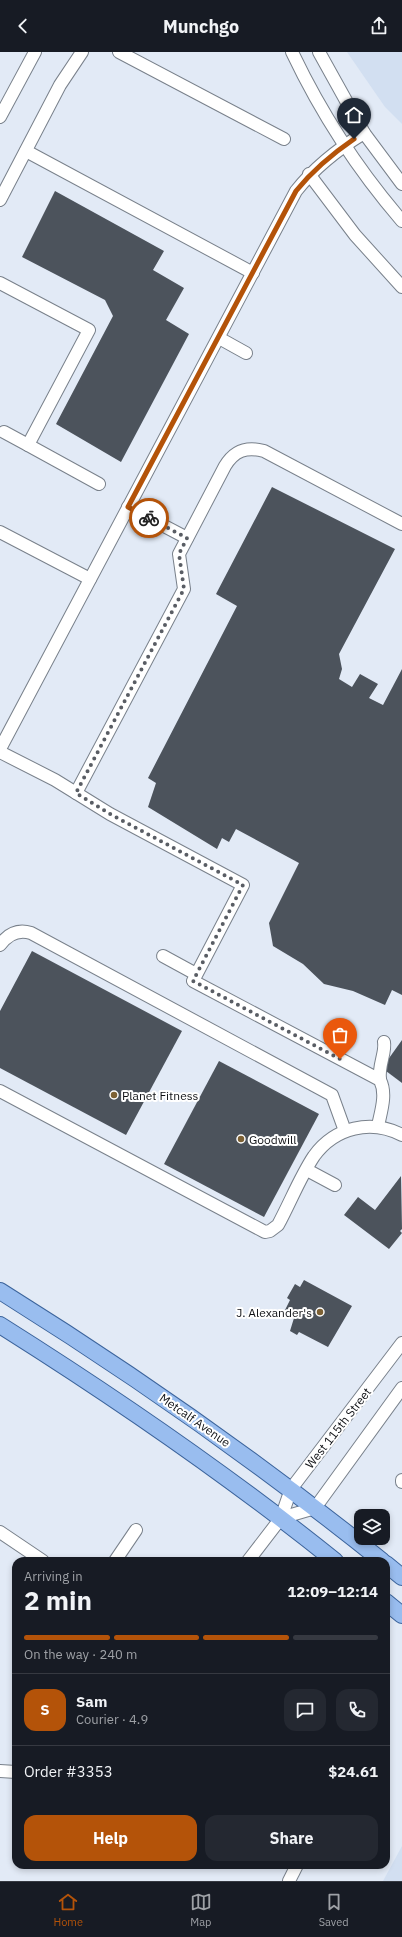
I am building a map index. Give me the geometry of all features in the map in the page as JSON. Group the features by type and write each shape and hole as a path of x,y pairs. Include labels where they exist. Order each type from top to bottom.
{"main road":[{"name":"Metcalf Avenue","path":"0,1291 144,1384 291,1490 377,1557"},
{"path":"0,1325 143,1418 281,1518 330,1557"},
{"path":"390,1567 402,1577"},
{"path":"390,1605 402,1615"}],"street":[{"path":"0,117 3,104 35,52"},
{"path":"0,200 60,85 82,52"},
{"path":"119,52 284,139"},
{"path":"292,52 344,146 402,221"},
{"path":"319,52 364,133 402,184"},
{"path":"0,749 296,191 309,174 344,146 364,133"},
{"path":"26,151 254,272"},
{"path":"309,174 355,234 402,287"},
{"path":"0,283 90,330 28,445"},
{"path":"219,338 246,353"},
{"path":"4,432 99,484"},
{"path":"76,793 184,589 179,554 228,461 237,452 251,448 264,451 402,524"},
{"path":"128,507 187,538"},
{"path":"0,532 90,579"},
{"path":"0,752 76,793 110,814 243,885 193,981 380,1080"},
{"path":"0,945 4,939 17,931 31,933 271,1062 332,1095 345,1131"},
{"path":"163,956 196,974"},
{"path":"378,1126 384,1095 380,1080 379,1066 385,1047 384,1042"},
{"path":"0,1091 264,1232 275,1229 278,1225 314,1157 323,1146 345,1131 356,1128 378,1126 402,1135"},
{"path":"307,1170 335,1185"},
{"name":"West 115th Street","path":"251,1557 281,1518 291,1490 402,1343"},
{"path":"281,1518 315,1508 402,1388"},
{"path":"118,1557 136,1530"},
{"path":"0,1532 37,1557"},
{"path":"0,1771 12,1772"},
{"path":"289,1881 295,1869"}],"shaded area":[{"path":"347,52 402,52 402,124 385,107"},
{"path":"402,1846 402,1881 383,1881"}],"building":[{"path":"55,191 164,251 153,270 184,288 166,320 189,334 121,462 56,424 113,316 105,300 22,257"},
{"path":"272,487 395,549 339,654 342,669 339,679 352,687 360,674 378,684 369,698 383,705 402,669 402,995 392,990 385,1005 353,991 324,984 303,964 273,946 269,923 299,863 236,829 229,842 222,838 217,849 148,807 156,783 148,778 237,606 216,594"},
{"path":"32,951 182,1031 126,1135 0,1068 0,1011"},
{"path":"402,1040 402,1083 382,1068"},
{"name":"Goodwill","path":"219,1061 319,1114 264,1217 164,1164"},
{"path":"401,1176 402,1229 400,1231 402,1233 389,1249 344,1215 358,1197 375,1210"},
{"path":"304,1280 352,1306 328,1347 299,1332 297,1335 290,1331 294,1318 284,1312 290,1300 287,1298 295,1284 300,1287"}],"way so far":[{"path":"149,518 187,538 179,554 184,589 76,793 110,814 243,885 193,981 340,1059"}],"place":[{"name":"Planet Fitness","path":"114,1095"},
{"name":"Goodwill","path":"241,1139"},
{"name":"J. Alexander's","path":"320,1312"}],"route":[{"path":"149,518 128,507 296,191 309,174 330,156 354,139"}]}
